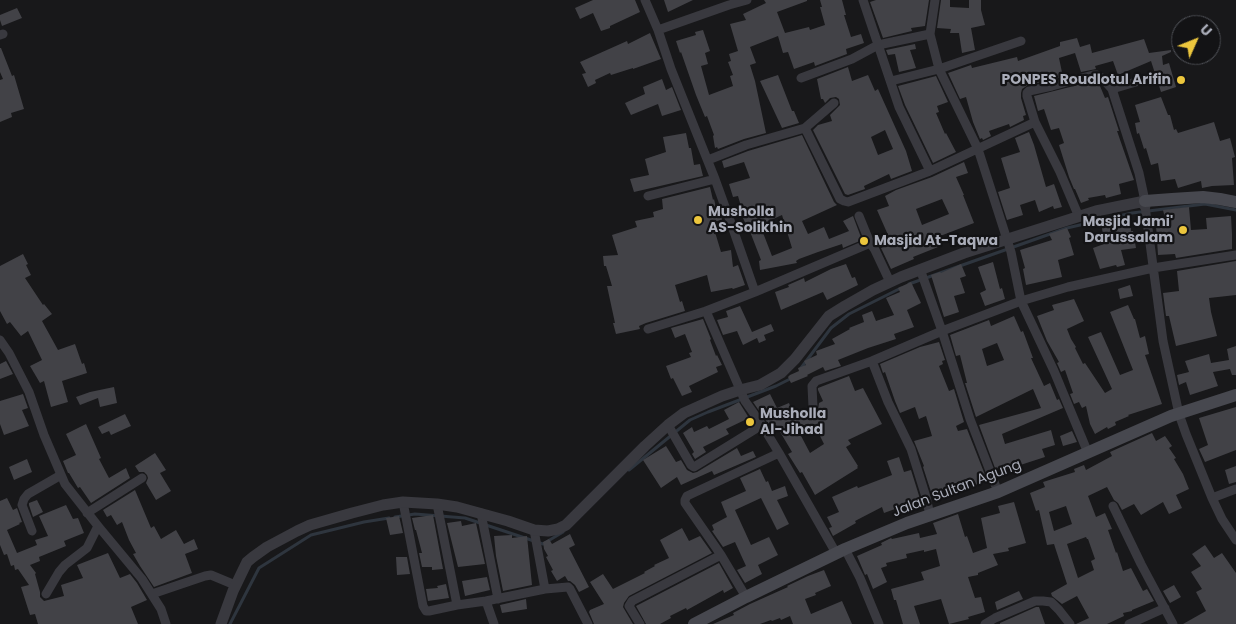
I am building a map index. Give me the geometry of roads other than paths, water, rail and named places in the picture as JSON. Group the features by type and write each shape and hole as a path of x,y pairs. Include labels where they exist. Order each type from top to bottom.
{"main road":[{"path":"1146,207 1203,198 1236,202"},
{"name":"Jalan Sultan Agung","path":"694,624 841,551 930,515 998,492 1148,425 1236,396"}],"street":[{"path":"646,0 708,160 754,292"},
{"path":"658,30 747,0"},
{"path":"863,0 899,107 930,171"},
{"path":"935,0 930,34 939,69 978,149 1008,245 1021,301 1054,371 1088,453"},
{"path":"801,78 852,59 878,45 930,34"},
{"path":"891,81 939,69 1021,41"},
{"path":"1079,217 1060,172 1035,122 1027,93 1096,75 1102,78 1112,89 1139,173 1146,207 1163,341 1179,414 1212,498 1222,519 1236,540"},
{"path":"1112,89 1146,79"},
{"path":"708,160 754,143 805,128 834,102"},
{"path":"805,128 840,199 848,202 930,171 1035,122"},
{"path":"648,196 715,179"},
{"path":"221,624 235,585 247,562 278,541 310,525 383,505 403,502 437,504 481,513 534,530 548,531 558,529 566,525 668,425 684,413 722,396 743,395 781,373 795,359 829,316 845,306 890,282 923,276 964,253 1008,245 1096,211 1146,207"},
{"path":"860,216 870,243 890,282"},
{"path":"648,329 706,311 870,243"},
{"path":"813,407 812,386 816,381 872,361 942,331 1021,301 1153,268 1236,255"},
{"path":"923,276 970,418 998,492"},
{"path":"706,311 743,395 860,578 879,624"},
{"path":"0,340 9,353 29,392 44,435 65,484 142,579 161,608 166,624"},
{"path":"872,361 888,402 911,449 930,515"},
{"path":"668,425 694,467 762,425"},
{"path":"746,597 721,555 684,503 687,496 779,454"},
{"path":"32,531 22,505 24,499 28,494 61,475"},
{"path":"87,513 142,478"},
{"path":"1212,498 1236,490"},
{"path":"403,502 424,609 429,611 546,589 570,588 588,624"},
{"path":"437,504 457,605"},
{"path":"1113,506 1173,624"},
{"path":"481,513 498,599"},
{"path":"46,594 65,565 87,548 98,526"},
{"path":"534,530 546,589"},
{"path":"640,624 629,606 632,601 721,555"},
{"path":"152,594 211,575 235,585"},
{"path":"486,601 494,624"},
{"path":"985,624 1035,601 1043,601 1051,602 1070,624"},
{"path":"1129,624 1165,608"}],"waterway":[{"path":"909,284 1067,228 1132,213 1205,204 1236,210"},
{"path":"801,368 831,328 849,314 901,288"},
{"path":"629,470 690,420 792,378"},
{"path":"395,517 415,514 465,518 543,544 563,532"},
{"path":"230,624 259,568 311,535 389,518"}],"place":[{"name":"PONPES Roudlotul Arifin","path":"1181,80"},
{"name":"Musholla AS-Solikhin","path":"698,220"},
{"name":"Masjid Jami' Darussalam","path":"1183,230"},
{"name":"Masjid At-Taqwa","path":"864,241"},
{"name":"Musholla Al-Jihad","path":"750,422"}]}
